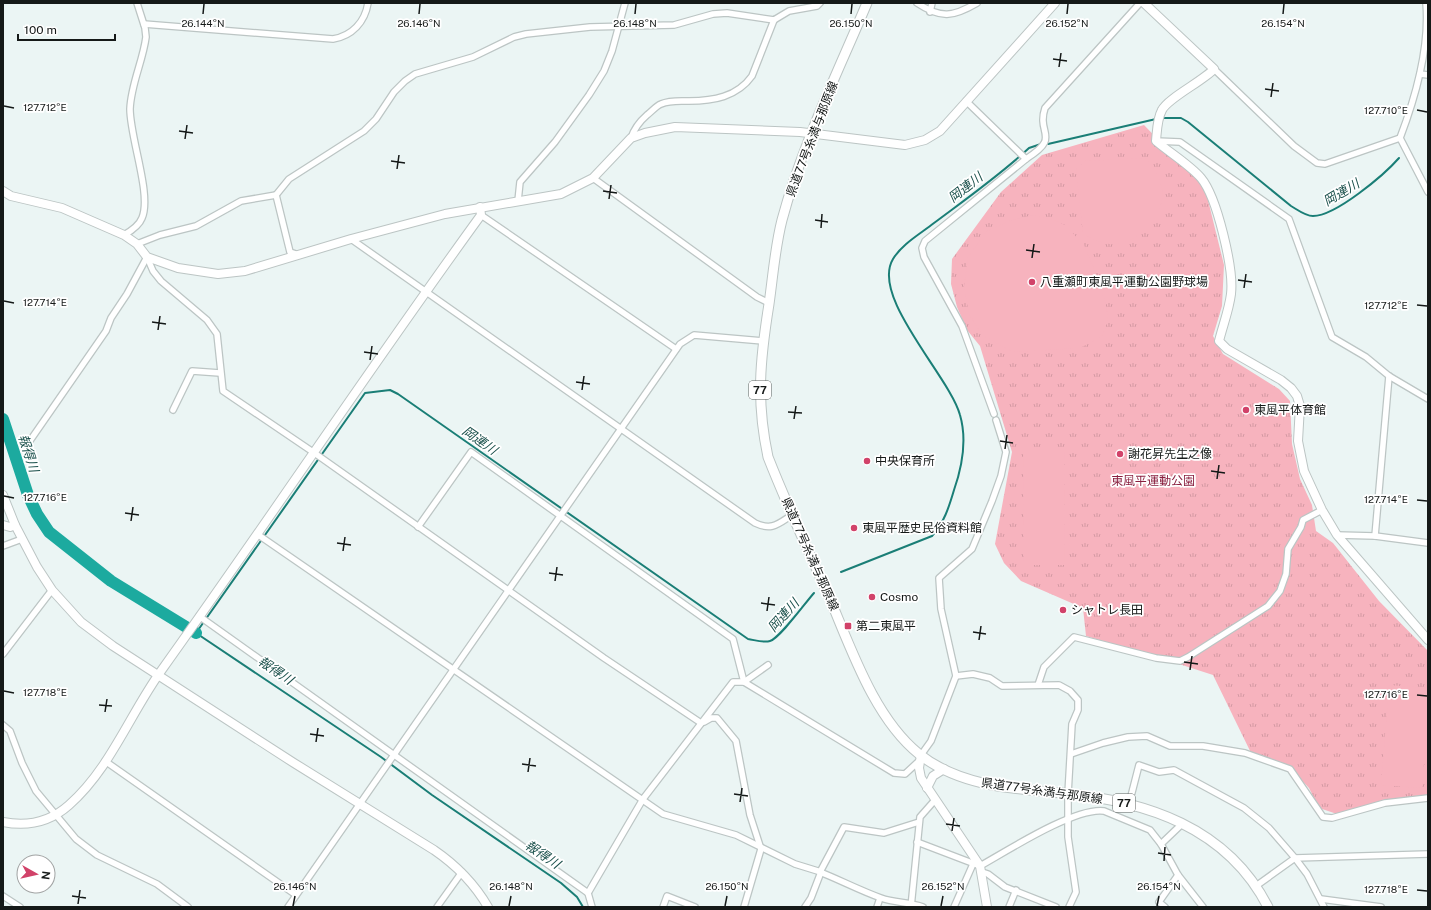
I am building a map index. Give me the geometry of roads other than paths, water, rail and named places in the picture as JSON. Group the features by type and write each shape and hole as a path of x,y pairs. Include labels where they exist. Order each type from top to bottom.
{"main road":[{"name":"県道77号糸満与那原線","path":"867,3 797,169 781,222 763,341 760,373 762,430 768,457 792,515 875,698 890,722 920,758 967,779 990,785 1068,794 1129,804 1163,814 1183,823 1222,849 1235,861 1256,886 1268,907"}],"street":[{"path":"124,235 136,226 142,218 145,197 131,127 130,107 146,37 144,24 137,3"},
{"path":"144,24 333,39 341,38 354,31 366,13 368,3"},
{"path":"518,201 520,182 555,142 589,95 604,71 620,26 625,3"},
{"path":"631,138 633,131 640,121 659,104 670,101 712,100 724,97 748,82 752,76 774,20 789,11 817,6 820,3"},
{"path":"917,3 930,12 941,15 961,12 977,3"},
{"path":"930,12 932,3"},
{"path":"147,257 178,268 218,274 245,271 351,239 445,214 480,211 518,201 562,194 593,178 631,138 645,133 675,127 812,133 905,145 925,140 940,131 1055,3"},
{"path":"994,414 962,326 924,257 922,248 925,241 1026,159 1040,150 1047,138 1044,120 1045,108 1140,3"},
{"path":"1144,3 1294,146 1317,163 1325,164 1400,138"},
{"path":"1426,3 1428,20 1420,74 1413,105 1400,138 1428,192"},
{"path":"137,244 160,235 196,226 222,210 241,201 276,195 289,179 364,131 383,111 394,92 415,74 464,61 514,37 526,34 620,26 674,24 713,14 727,13 774,20"},
{"path":"1156,141 1162,109 1169,102 1206,78 1214,70"},
{"path":"1420,74 1428,75"},
{"path":"966,102 1026,159"},
{"path":"1156,141 1180,142 1289,219 1332,337 1366,357 1389,376 1428,399"},
{"path":"1156,141 1200,176 1208,186 1214,204 1228,258 1231,278 1229,306 1218,341 1227,349 1281,380 1291,388 1297,396 1300,406 1298,441 1300,456 1304,471 1322,510 1337,535 1428,640"},
{"path":"593,178 757,297 769,303"},
{"path":"4,192 11,196 62,208 124,235 137,244 147,257 161,281 207,320 217,334 223,391 313,452 508,592 701,723"},
{"path":"276,195 290,252 301,255"},
{"path":"3,822 25,825 56,816 70,805 86,787 105,761 158,675 426,291 480,211"},
{"path":"480,211 676,349"},
{"path":"351,239 759,525 764,527 774,526 792,515"},
{"path":"27,445 106,331 111,318 127,294 147,257"},
{"path":"288,907 676,349 694,335 763,341"},
{"path":"173,410 192,370 220,372"},
{"path":"1375,536 1389,376"},
{"path":"588,893 643,799 733,682 744,682 894,773 905,774 920,758 931,741 956,676 943,623 939,578 972,549 1002,476 1006,452 996,420"},
{"path":"418,527 471,452 733,639 744,682"},
{"path":"3,495 22,539 52,590 81,622 113,646 294,763 434,850 462,872 475,887 488,907"},
{"path":"1038,685 1044,667 1074,637 1156,658 1180,661 1242,624 1268,606 1280,590 1286,574 1288,549 1301,527 1303,520 1322,510"},
{"path":"3,525 10,527 15,525"},
{"path":"257,534 663,814 736,835 795,864 821,872 811,898 805,907"},
{"path":"1337,535 1375,536 1428,543"},
{"path":"3,546 22,539"},
{"path":"3,654 52,590"},
{"path":"198,618 392,758 588,893 592,907"},
{"path":"744,682 768,665"},
{"path":"956,676 973,674 990,678 1002,686 1060,685 1070,691 1078,700 1078,710 1072,724 1068,794 1068,837 1076,892 1069,907"},
{"path":"701,723 711,718 717,718 736,741 750,815 761,848 744,907"},
{"path":"3,725 10,731 22,763 36,791 76,839 97,855 157,884 188,907"},
{"path":"1071,754 1103,743 1128,737 1147,736 1170,746 1203,746 1245,753 1290,769 1323,816 1332,818 1385,803 1428,798"},
{"path":"920,758 919,772 927,788 952,822 978,867 986,907"},
{"path":"105,761 296,895"},
{"path":"1129,804 1139,765 1159,772 1174,770 1244,808 1269,828 1295,858 1321,899 1324,907"},
{"path":"927,788 933,776 944,769"},
{"path":"911,905 920,816 936,800"},
{"path":"954,907 978,867 1068,819 1098,810 1104,811 1150,830 1162,844 1178,875 1203,907"},
{"path":"919,822 884,833 844,827 820,872 880,898 923,907"},
{"path":"1162,844 1183,823"},
{"path":"917,842 978,867 1005,887 1016,890 1056,907"},
{"path":"1256,886 1295,858 1428,854"},
{"path":"437,907 462,872"},
{"path":"1165,907 1159,902 1178,875"},
{"path":"1009,907 1016,890"},
{"path":"3,896 20,907"},
{"path":"663,907 667,896 695,907"},
{"path":"877,907 880,898"},
{"path":"1321,899 1381,907"}],"waterway":[{"name":"岡連川","path":"1162,118 1181,118 1188,122 1291,206 1310,216 1323,214 1347,202 1383,174 1399,158"},
{"name":"岡連川","path":"841,572 932,536 940,526 948,509 957,481 963,453 962,424 953,399 901,315 892,294 889,275 893,259 901,249 912,240 995,177 1029,148 1041,144 1048,144 1156,119"},
{"name":"岡連川","path":"583,907 577,897 561,883 432,795 381,757 196,633 365,393 390,390 398,394 748,639 765,642 770,641 780,634 814,593"},
{"name":"報得川","path":"3,419 28,495 37,514 49,532 111,581 196,633"}],"place":[{"name":"八重瀬町東風平運動公園野球場","path":"1032,282"},
{"name":"東風平体育館","path":"1246,410"},
{"name":"謝花昇先生之像","path":"1120,454"},
{"name":"中央保育所","path":"867,461"},
{"name":"東風平歴史民俗資料館","path":"854,528"},
{"name":"Cosmo","path":"872,597"},
{"name":"シャトレ長田","path":"1063,610"},
{"name":"第二東風平","path":"848,626"}],"park label":[{"name":"東風平運動公園","path":"1153,481"}]}
